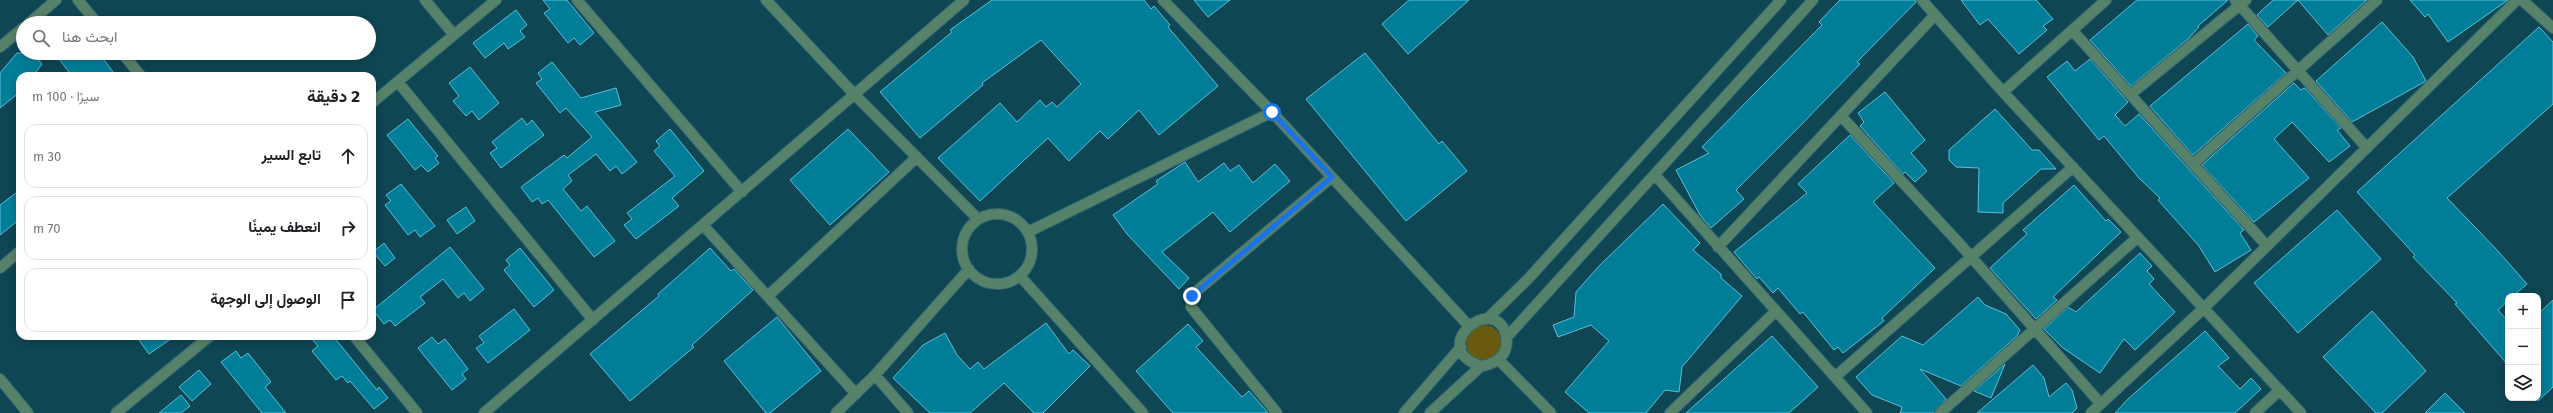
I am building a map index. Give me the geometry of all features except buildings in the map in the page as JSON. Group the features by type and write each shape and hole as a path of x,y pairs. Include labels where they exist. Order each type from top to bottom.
{"street":[{"path":"37,16 56,0"},
{"path":"78,0 91,16"},
{"path":"425,0 454,35"},
{"path":"376,100 496,0"},
{"path":"577,0 742,192"},
{"path":"766,0 855,95 978,219"},
{"path":"484,413 964,0"},
{"path":"1163,0 1272,112 1468,325"},
{"path":"1487,320 1550,256 1781,0"},
{"path":"1506,338 1655,176 1812,0"},
{"path":"1922,0 2003,92 2301,413"},
{"path":"2003,92 2106,0"},
{"path":"2193,164 2377,0"},
{"path":"2091,413 2204,308 2517,0"},
{"path":"2522,0 2553,28"},
{"path":"2131,94 2240,2 2367,148"},
{"path":"1718,247 1935,15"},
{"path":"2072,30 2267,246"},
{"path":"0,47 16,34"},
{"path":"128,60 138,72"},
{"path":"398,82 593,320"},
{"path":"1028,232 1272,112"},
{"path":"1840,116 1971,257 2100,404"},
{"path":"768,296 917,157"},
{"path":"1835,377 2073,167"},
{"path":"1655,176 1867,413"},
{"path":"1277,413 1191,308 1192,296 1332,177"},
{"path":"993,214 1007,215 1015,219 1028,232 1033,250 1032,259 1020,276 1000,284 990,284 980,280 968,269 962,255 962,245 965,235 978,219 993,214"},
{"path":"703,225 856,394"},
{"path":"1940,413 2138,237"},
{"path":"0,268 16,254"},
{"path":"836,413 875,374 968,269"},
{"path":"1020,276 1142,413"},
{"path":"1670,413 1776,311"},
{"path":"1479,320 1487,320 1500,326 1506,338 1505,352 1499,360 1490,365 1481,366 1472,363 1465,356 1461,347 1460,338 1468,325 1479,320"},
{"path":"116,413 205,340"},
{"path":"357,340 417,413"},
{"path":"1404,413 1461,347"},
{"path":"1499,360 1551,413"},
{"path":"1430,413 1481,366"},
{"path":"875,374 908,413"},
{"path":"0,379 28,413"},
{"path":"2255,413 2280,390"}],"shaded area":[{"path":"1488,325 1497,330 1501,336 1501,350 1497,356 1488,361 1480,361 1471,356 1467,350 1466,339 1471,330 1477,326"}],"route":[{"path":"1192,296 1332,177 1272,112"}]}
